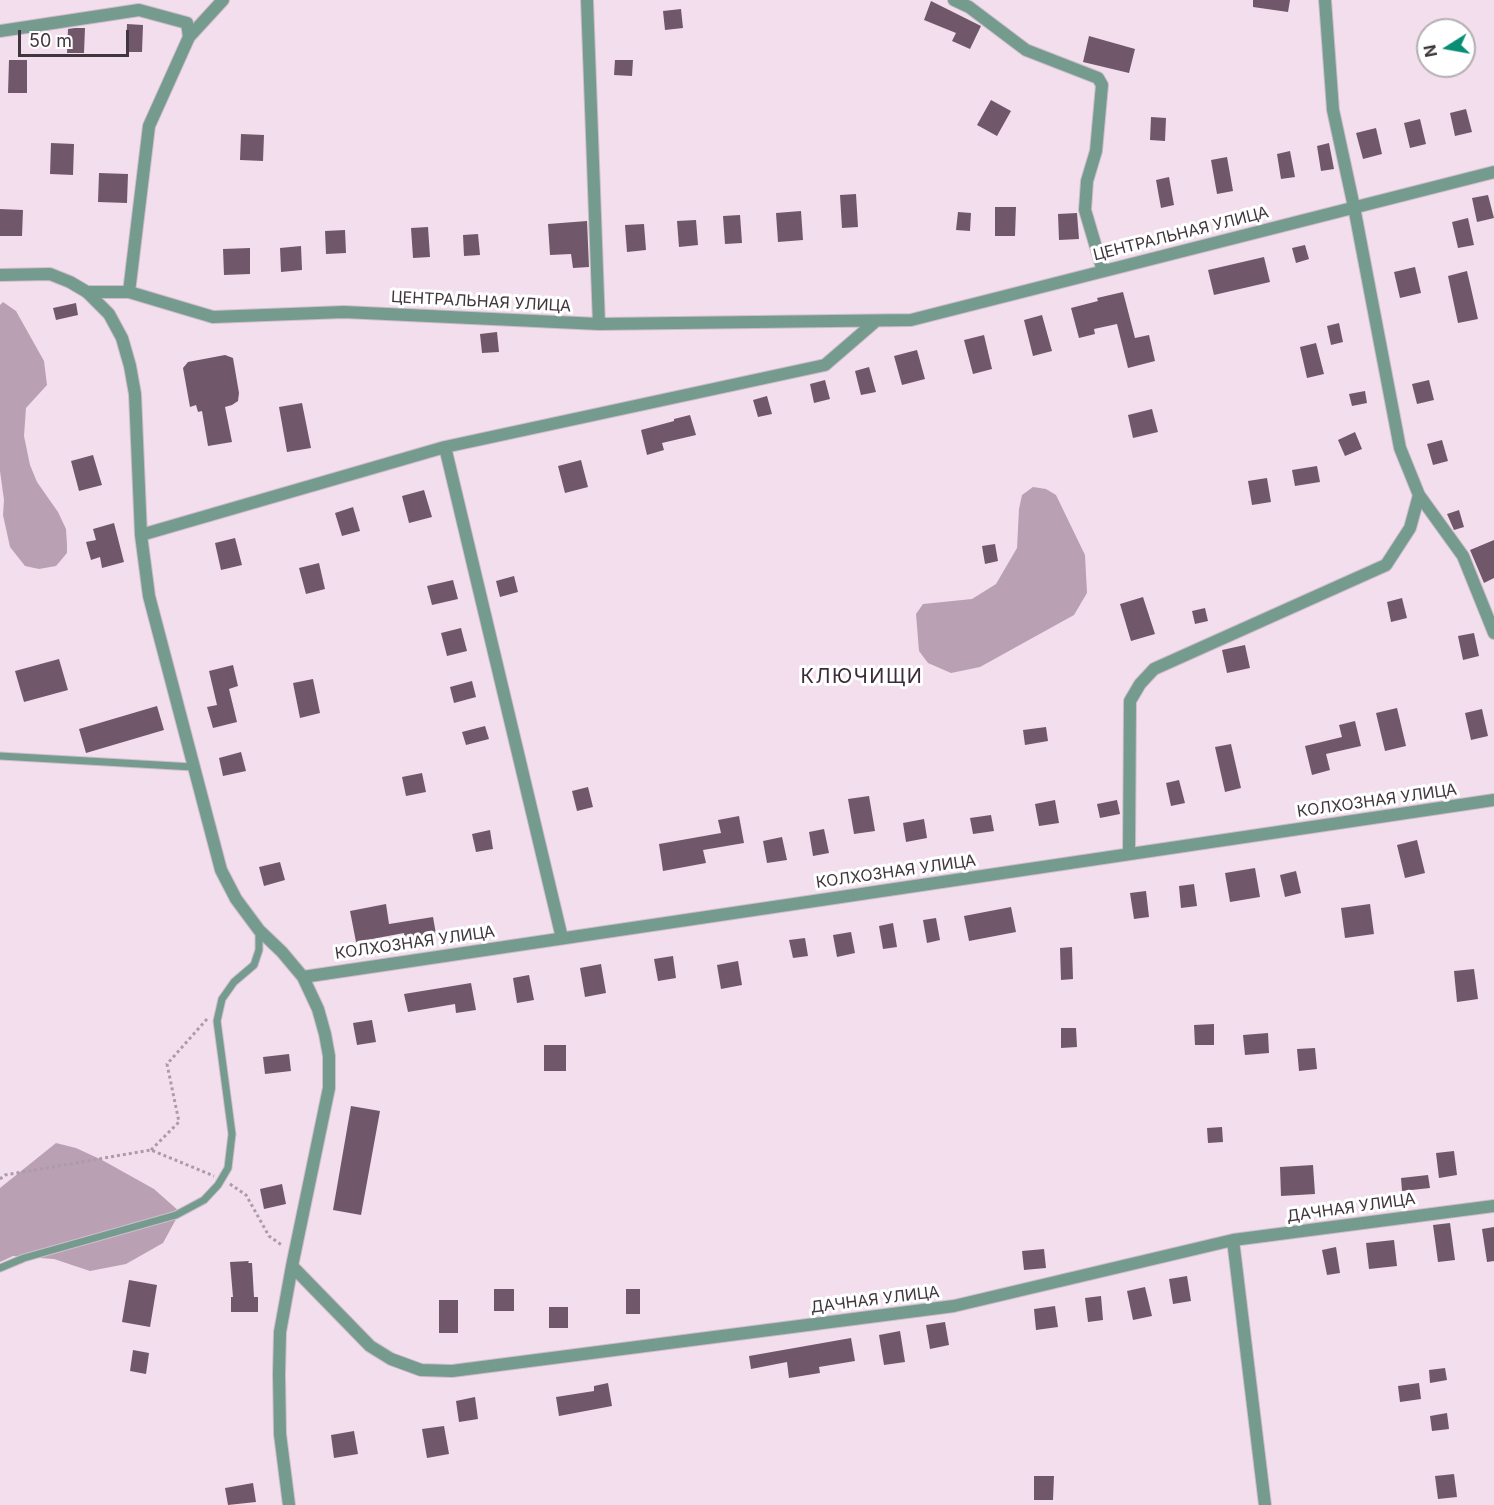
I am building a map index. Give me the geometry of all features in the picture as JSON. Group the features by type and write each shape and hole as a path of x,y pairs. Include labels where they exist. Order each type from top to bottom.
{"street":[{"path":"129,292 148,126 189,37 223,0"},
{"path":"587,0 599,324"},
{"path":"954,0 969,7 1026,50 1098,78 1102,85 1096,151 1087,181 1085,210 1103,271"},
{"path":"1325,0 1333,110 1400,448 1419,495 1463,556 1494,633"},
{"path":"0,31 139,10 187,23 189,37"},
{"name":"ЦЕНТРАЛЬНАЯ УЛИЦА","path":"87,292 129,292 213,317 344,312 599,324 911,320 1494,172"},
{"path":"0,275 50,274 70,282 87,292 109,314 122,338 135,393 141,535 149,596 221,870 236,899 259,930 303,977 318,1009 325,1034 329,1056 329,1088 280,1332 280,1434 289,1505"},
{"path":"141,535 445,447 825,365 876,321"},
{"path":"445,447 562,938"},
{"path":"1129,854 1130,701 1140,684 1154,669 1386,565 1410,528 1419,495"},
{"name":"КОЛХОЗНАЯ УЛИЦА","path":"303,977 1494,800"},
{"name":"ДАЧНАЯ УЛИЦА","path":"293,1260 369,1346 391,1359 422,1370 452,1371 954,1306 1233,1240 1494,1206"},
{"path":"1233,1240 1265,1505"}],"lane":[{"path":"0,756 194,767"},
{"path":"0,1268 24,1258 176,1215 204,1200 222,1179 228,1168 232,1134 217,1021 222,999 234,982 254,964 259,950 259,930"}],"path":[{"path":"151,1150 179,1122 166,1064 221,1003"},
{"path":"0,1179 5,1175 151,1150 222,1179 246,1195 269,1236 293,1260"}],"shaded area":[{"path":"3,302 16,311 44,361 47,385 26,408 24,436 30,465 37,482 58,512 66,529 67,553 56,566 39,569 25,566 10,547 3,515 4,500 0,471 0,305"},
{"path":"1033,487 1046,489 1056,495 1085,555 1087,593 1074,615 980,667 951,673 928,663 919,651 916,614 923,604 972,599 996,584 1017,548 1022,495"},
{"path":"56,1143 76,1148 102,1160 154,1189 180,1212 163,1243 126,1264 90,1271 54,1259 13,1256 0,1262 0,1188"}],"building":[{"path":"1253,0 1290,0 1288,12 1253,7"},
{"path":"931,1 981,26 970,49 952,41 956,33 924,20"},
{"path":"681,9 683,28 665,30 663,11"},
{"path":"127,24 143,25 142,52 126,52"},
{"path":"85,28 84,53 67,53 68,29"},
{"path":"1089,36 1135,49 1129,73 1083,62"},
{"path":"9,60 27,60 27,93 8,93"},
{"path":"615,60 633,60 632,76 614,75"},
{"path":"991,100 1011,111 997,136 977,125"},
{"path":"1466,109 1472,132 1455,136 1450,113"},
{"path":"1151,117 1166,118 1165,141 1150,140"},
{"path":"1420,119 1426,144 1410,148 1404,123"},
{"path":"1376,128 1382,154 1363,159 1356,133"},
{"path":"241,134 264,135 263,161 240,160"},
{"path":"51,143 74,144 73,175 50,174"},
{"path":"1329,143 1334,169 1321,171 1317,146"},
{"path":"1290,151 1295,177 1281,179 1277,154"},
{"path":"1227,157 1233,191 1217,194 1211,160"},
{"path":"99,173 128,174 127,203 98,202"},
{"path":"1169,177 1174,205 1161,208 1156,180"},
{"path":"856,194 858,227 842,228 840,195"},
{"path":"1488,195 1494,218 1477,222 1472,198"},
{"path":"995,207 1016,207 1015,236 995,236"},
{"path":"0,209 23,210 22,236 0,236"},
{"path":"801,211 803,240 778,242 776,213"},
{"path":"958,212 971,213 970,231 956,230"},
{"path":"1077,213 1079,239 1059,240 1058,214"},
{"path":"740,215 742,243 725,244 723,216"},
{"path":"1468,218 1474,245 1458,248 1452,222"},
{"path":"696,220 698,245 679,247 677,221"},
{"path":"587,221 589,267 573,268 571,254 550,255 548,224"},
{"path":"644,224 646,250 627,252 625,225"},
{"path":"428,227 430,257 413,258 411,228"},
{"path":"345,230 346,253 326,254 325,231"},
{"path":"478,234 480,255 464,256 463,235"},
{"path":"1305,245 1309,259 1296,263 1292,248"},
{"path":"301,246 302,270 281,272 280,248"},
{"path":"250,248 250,274 224,275 223,249"},
{"path":"1264,257 1270,282 1214,295 1208,270"},
{"path":"1415,267 1421,293 1400,298 1394,272"},
{"path":"1467,271 1478,319 1458,323 1448,276"},
{"path":"1123,292 1135,338 1149,335 1155,361 1128,368 1117,324 1094,329 1095,334 1079,338 1071,308 1098,301 1097,298"},
{"path":"76,303 78,315 56,320 53,308"},
{"path":"1042,315 1052,351 1033,356 1024,320"},
{"path":"1339,323 1343,342 1331,345 1327,326"},
{"path":"497,332 499,352 482,353 480,334"},
{"path":"984,335 992,369 973,374 964,340"},
{"path":"1316,343 1324,374 1307,378 1300,347"},
{"path":"917,350 925,379 902,385 894,356"},
{"path":"225,355 233,358 239,393 238,401 225,407 232,442 208,446 202,411 198,412 196,405 190,407 183,368 188,362"},
{"path":"869,367 876,392 861,395 855,371"},
{"path":"825,380 830,399 814,403 810,384"},
{"path":"1429,380 1434,400 1417,404 1412,384"},
{"path":"1365,391 1367,403 1352,406 1349,394"},
{"path":"767,396 772,414 758,417 753,400"},
{"path":"302,403 311,448 287,452 279,407"},
{"path":"1152,409 1158,432 1133,438 1128,415"},
{"path":"690,415 696,435 662,443 664,450 647,455 641,430"},
{"path":"1355,432 1362,449 1345,456 1338,440"},
{"path":"1442,440 1448,461 1433,465 1427,444"},
{"path":"93,455 102,485 79,491 71,461"},
{"path":"581,460 588,487 565,493 558,466"},
{"path":"1317,466 1320,482 1295,486 1292,470"},
{"path":"1267,478 1271,502 1252,505 1248,481"},
{"path":"424,490 432,517 409,523 402,496"},
{"path":"353,507 360,531 342,536 335,513"},
{"path":"1459,510 1464,527 1454,530 1447,514"},
{"path":"114,523 124,562 102,568 100,557 91,560 86,542 96,540 93,529"},
{"path":"235,538 242,565 221,570 215,543"},
{"path":"1494,540 1494,578 1484,583 1470,550"},
{"path":"995,544 998,561 985,564 982,546"},
{"path":"319,563 325,589 306,594 299,568"},
{"path":"514,576 518,592 500,597 496,581"},
{"path":"453,580 458,599 432,605 427,586"},
{"path":"1143,597 1155,634 1131,641 1120,604"},
{"path":"1402,598 1407,618 1391,622 1387,602"},
{"path":"1205,608 1208,621 1195,624 1192,611"},
{"path":"461,628 467,651 447,656 441,633"},
{"path":"1474,633 1479,656 1463,660 1458,636"},
{"path":"1245,645 1250,668 1227,673 1222,650"},
{"path":"59,659 68,690 24,702 15,671"},
{"path":"233,665 238,686 229,689 237,722 213,728 207,707 217,705 209,671"},
{"path":"313,679 320,713 300,718 293,683"},
{"path":"472,681 476,697 454,703 450,687"},
{"path":"157,706 164,730 86,753 79,729"},
{"path":"1397,708 1406,746 1385,751 1376,713"},
{"path":"1482,709 1488,736 1471,740 1465,713"},
{"path":"1355,721 1361,746 1326,754 1330,770 1312,775 1305,746 1342,737 1339,725"},
{"path":"485,726 489,739 466,745 462,732"},
{"path":"1046,727 1048,741 1025,745 1023,730"},
{"path":"1231,744 1241,788 1225,792 1215,747"},
{"path":"241,752 246,771 223,776 219,758"},
{"path":"422,773 426,792 406,796 402,777"},
{"path":"1179,780 1185,803 1171,806 1166,783"},
{"path":"588,787 593,807 577,811 572,791"},
{"path":"869,796 875,831 854,834 848,799"},
{"path":"1055,800 1059,823 1039,826 1035,804"},
{"path":"1117,800 1120,814 1100,818 1097,804"},
{"path":"991,815 994,831 973,834 970,818"},
{"path":"739,816 744,843 703,850 706,863 663,871 659,844 721,833 718,820"},
{"path":"924,819 927,838 906,842 903,823"},
{"path":"824,829 829,853 813,856 809,832"},
{"path":"490,830 493,849 476,852 472,834"},
{"path":"782,837 787,860 767,863 763,841"},
{"path":"1417,840 1425,873 1405,878 1397,845"},
{"path":"280,862 285,880 264,886 259,867"},
{"path":"1255,868 1260,897 1230,902 1225,873"},
{"path":"1296,871 1301,893 1285,897 1280,875"},
{"path":"1194,884 1197,906 1181,908 1179,886"},
{"path":"1146,891 1149,917 1134,919 1130,893"},
{"path":"386,904 389,924 433,917 436,934 405,940 404,933 356,942 350,911"},
{"path":"1370,904 1374,934 1345,938 1341,908"},
{"path":"1011,907 1016,932 969,941 964,916"},
{"path":"936,918 940,940 927,943 923,920"},
{"path":"893,923 897,947 883,949 879,926"},
{"path":"851,932 855,953 837,957 833,935"},
{"path":"805,938 808,956 793,958 789,940"},
{"path":"1072,947 1073,979 1061,980 1060,948"},
{"path":"673,956 676,978 658,981 654,959"},
{"path":"738,961 742,985 721,989 717,965"},
{"path":"601,964 606,993 585,997 580,968"},
{"path":"1474,969 1478,999 1457,1002 1454,971"},
{"path":"529,975 534,1000 517,1003 513,978"},
{"path":"471,983 476,1010 456,1013 455,1004 408,1012 404,994"},
{"path":"372,1020 376,1042 357,1045 353,1023"},
{"path":"1214,1024 1214,1045 1195,1045 1194,1025"},
{"path":"1061,1028 1076,1028 1077,1047 1061,1048"},
{"path":"1268,1033 1269,1053 1245,1055 1243,1035"},
{"path":"544,1045 566,1045 566,1071 544,1071"},
{"path":"1315,1048 1317,1069 1299,1071 1297,1049"},
{"path":"289,1054 291,1071 265,1074 263,1057"},
{"path":"351,1106 380,1111 361,1215 333,1210"},
{"path":"1222,1127 1223,1142 1208,1143 1207,1128"},
{"path":"1454,1151 1457,1175 1439,1178 1436,1153"},
{"path":"1313,1165 1315,1194 1281,1196 1280,1167"},
{"path":"1428,1175 1430,1188 1402,1191 1401,1178"},
{"path":"282,1184 286,1204 264,1209 260,1189"},
{"path":"1450,1223 1455,1260 1438,1262 1433,1225"},
{"path":"1494,1227 1494,1261 1487,1262 1482,1229"},
{"path":"1394,1240 1397,1266 1369,1269 1366,1243"},
{"path":"1336,1247 1340,1273 1327,1275 1322,1250"},
{"path":"1044,1249 1046,1268 1024,1270 1022,1251"},
{"path":"249,1261 248,1263 252,1263 254,1297 258,1297 258,1312 231,1312 231,1297 233,1297 230,1262"},
{"path":"1187,1276 1191,1301 1173,1304 1169,1279"},
{"path":"129,1280 157,1285 150,1327 122,1322"},
{"path":"1145,1287 1152,1316 1133,1320 1127,1291"},
{"path":"494,1289 514,1289 514,1311 494,1311"},
{"path":"626,1289 640,1289 640,1314 626,1314"},
{"path":"1101,1296 1103,1320 1088,1322 1085,1298"},
{"path":"439,1300 458,1300 458,1333 439,1333"},
{"path":"1055,1306 1058,1327 1036,1330 1034,1309"},
{"path":"549,1307 568,1307 568,1328 549,1328"},
{"path":"945,1322 949,1345 930,1349 926,1325"},
{"path":"900,1331 905,1362 884,1365 879,1335"},
{"path":"851,1338 855,1361 819,1367 820,1373 789,1378 787,1362 751,1369 749,1356"},
{"path":"133,1350 149,1353 146,1374 130,1371"},
{"path":"1445,1368 1447,1380 1430,1383 1429,1370"},
{"path":"608,1383 612,1406 559,1416 556,1397 594,1391 594,1386"},
{"path":"1419,1383 1421,1399 1400,1402 1398,1386"},
{"path":"475,1397 478,1419 459,1422 456,1401"},
{"path":"1447,1413 1449,1429 1432,1431 1430,1416"},
{"path":"444,1426 449,1454 427,1458 422,1429"},
{"path":"354,1431 358,1454 334,1458 331,1435"},
{"path":"1454,1474 1457,1497 1438,1499 1435,1476"},
{"path":"1034,1476 1054,1476 1053,1500 1034,1500"},
{"path":"253,1483 256,1502 228,1505 225,1488"}],"district":[{"name":"КЛЮЧИЩИ","path":"862,677"}]}
